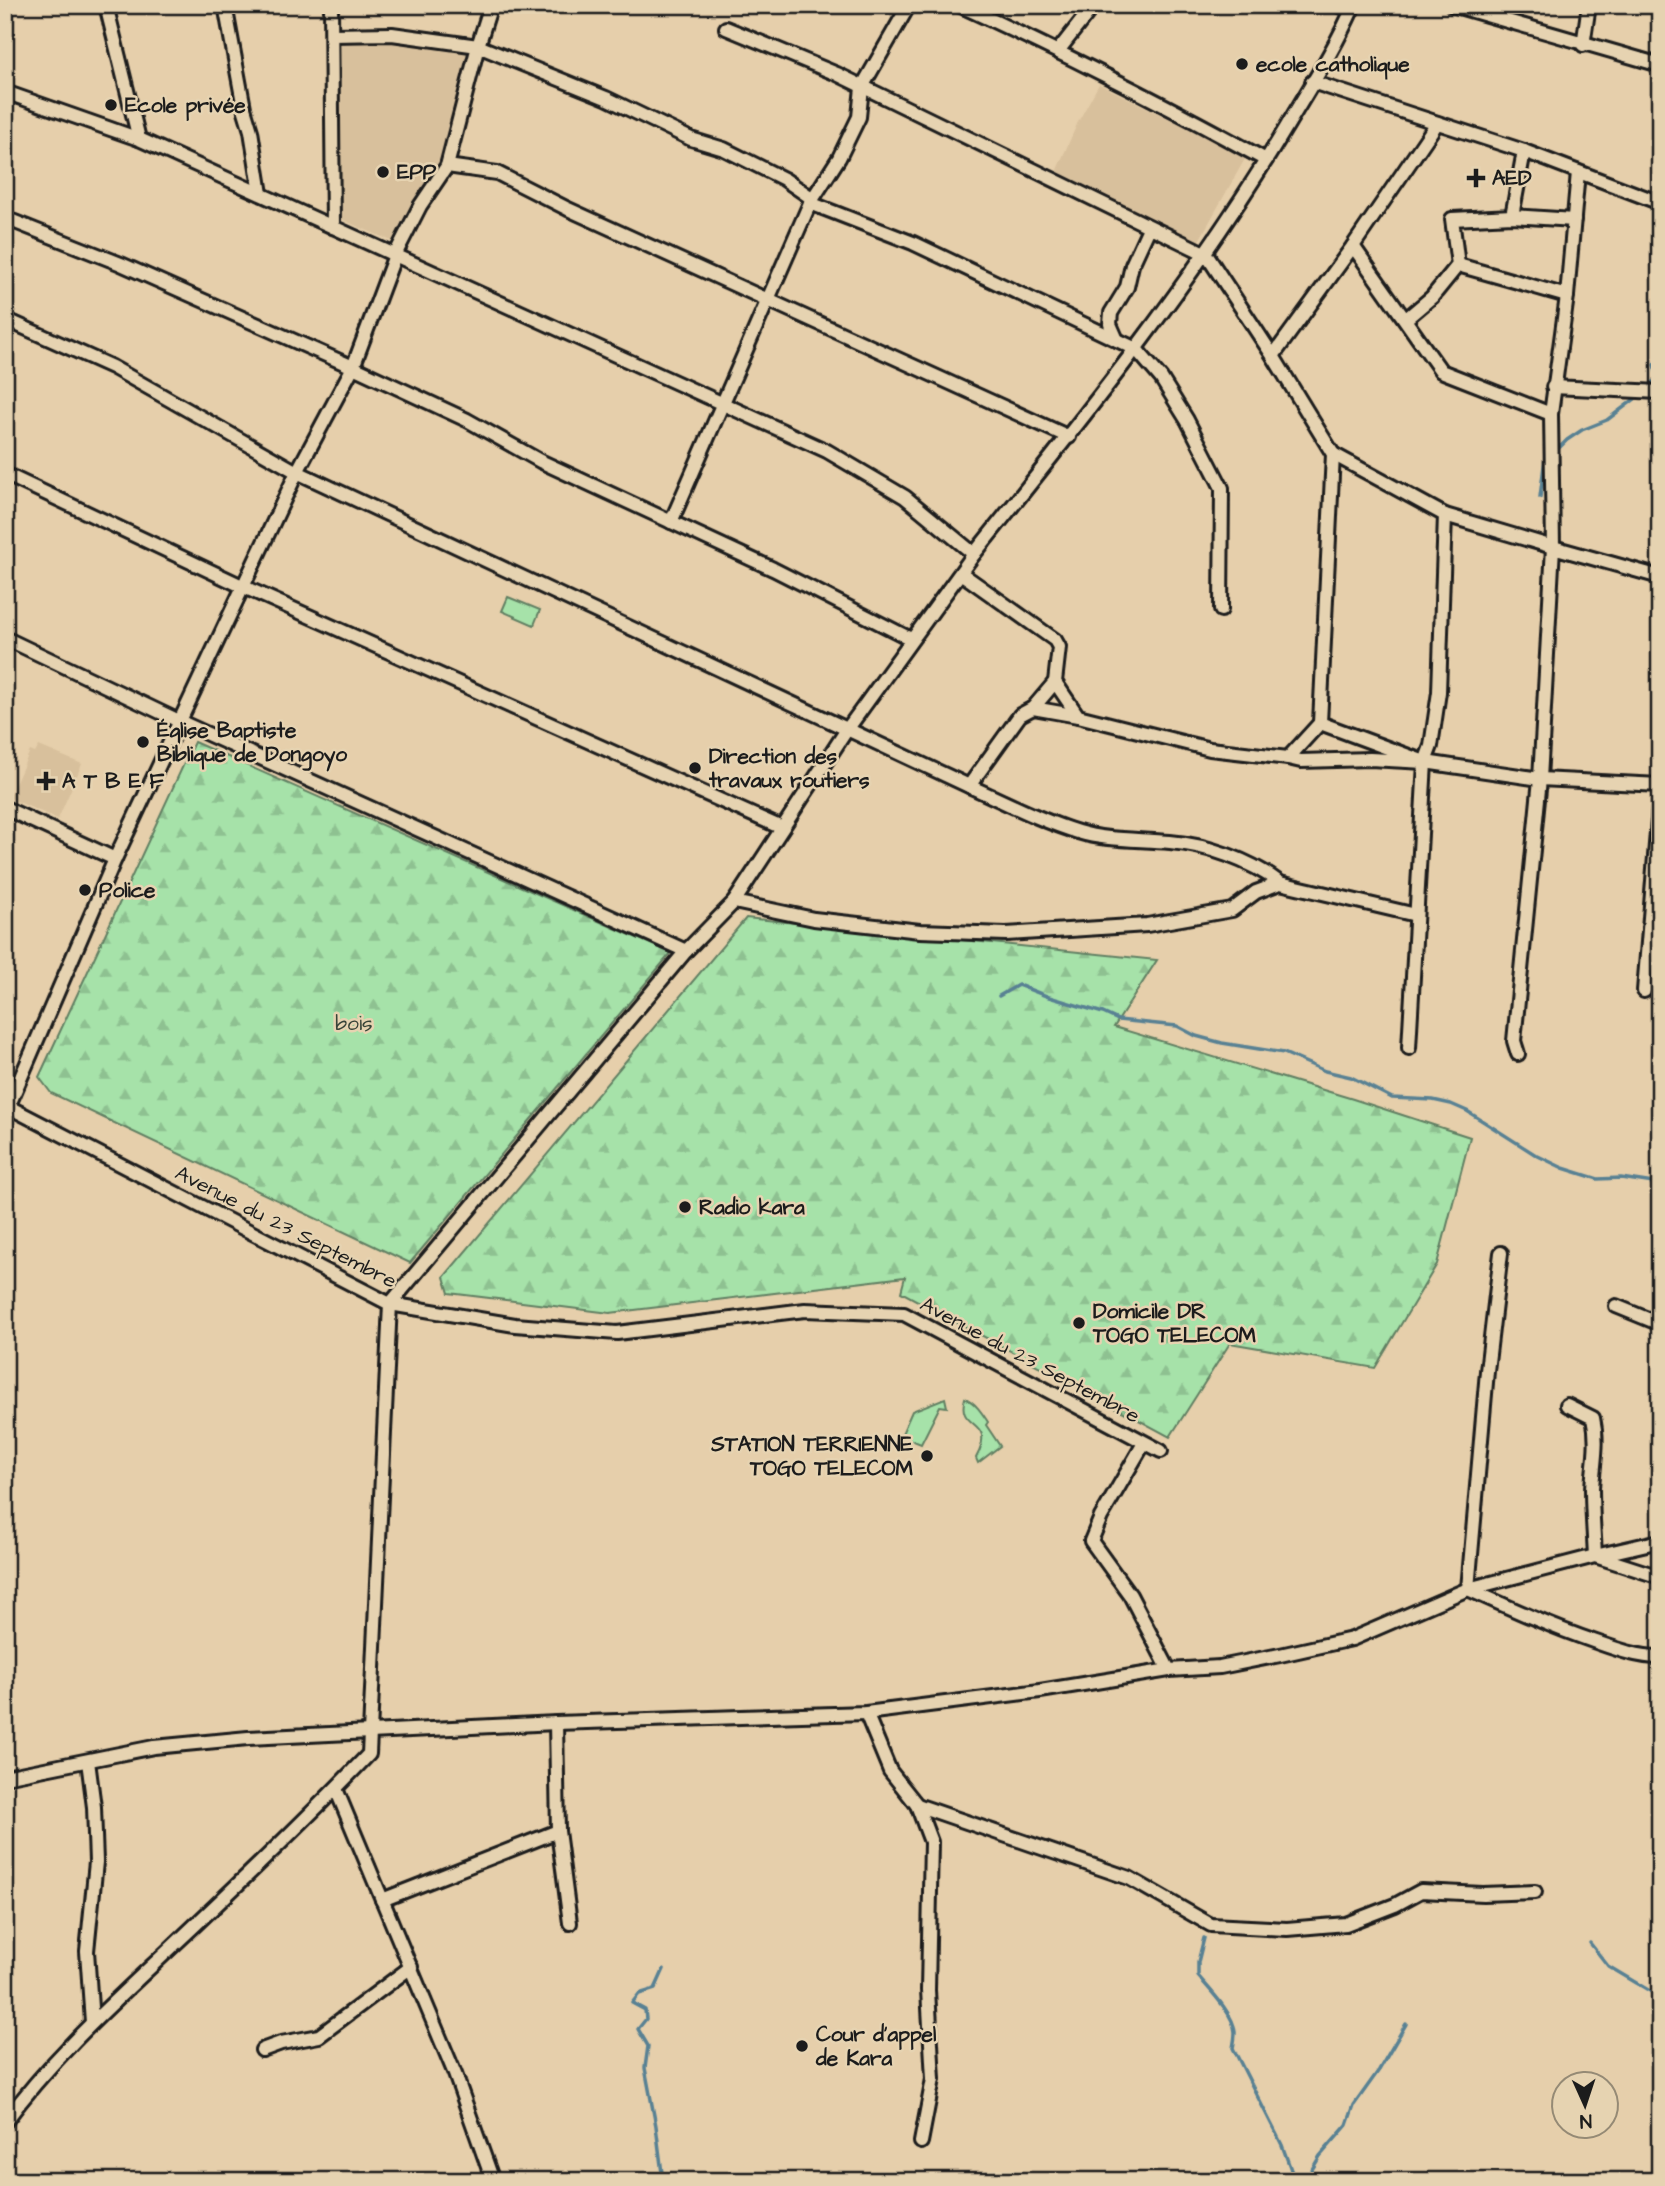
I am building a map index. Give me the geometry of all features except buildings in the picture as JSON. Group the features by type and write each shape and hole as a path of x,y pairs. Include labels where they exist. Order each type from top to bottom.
{"street":[{"path":"106,5 139,139"},
{"path":"225,5 261,194"},
{"path":"331,5 333,227"},
{"path":"7,1105 115,859 297,472 353,367 395,255 420,206 447,166 491,5"},
{"path":"671,522 811,201 839,158 859,117 862,87 909,5"},
{"path":"959,5 1156,99 1266,160"},
{"path":"1058,51 1094,5"},
{"path":"5,2122 27,2092 92,2022 294,1832 369,1754 390,1304 686,951 734,902 846,731 911,639 974,554 1136,349 1206,254 1266,160 1353,7 1338,5"},
{"path":"1452,5 1583,45 1660,65"},
{"path":"1583,45 1589,5"},
{"path":"726,28 862,87 1206,254 1333,454 1445,515 1660,577"},
{"path":"332,35 393,34 478,47 606,98 691,139 724,149 784,179 811,201 913,243 1136,349 1161,378 1187,420 1222,488 1222,610"},
{"path":"1312,82 1524,151 1660,203"},
{"path":"5,92 139,139 827,451 905,497 974,554"},
{"path":"1273,356 1353,246 1437,123"},
{"path":"1512,216 1524,151"},
{"path":"447,166 496,173 568,209 1069,436"},
{"path":"1518,1054 1514,1041 1516,1011 1540,779 1553,547 1551,414 1567,296 1578,172"},
{"path":"1406,319 1432,297 1458,265 1452,219 1512,216 1574,220"},
{"path":"5,218 121,264 353,367 467,420 540,461 773,569 911,639"},
{"path":"1117,340 1110,324 1111,313 1127,287 1132,265 1149,228"},
{"path":"1353,246 1441,371 1551,414"},
{"path":"1458,265 1567,296"},
{"path":"5,318 112,367 297,472 846,731 969,786 1080,832 1110,838 1174,842 1210,849 1269,875 1280,883 1416,915"},
{"path":"1553,387 1660,392"},
{"path":"1287,758 1320,723 1333,454"},
{"path":"5,474 244,587 782,828"},
{"path":"1409,1048 1425,762 1431,746 1439,692 1445,515"},
{"path":"962,573 1055,640 1059,647 1055,682 1033,708 1020,715 969,786"},
{"path":"5,638 181,722 686,951"},
{"path":"1055,682 1078,716"},
{"path":"1033,708 1078,716 1210,749 1301,761 1425,762 1540,779 1660,785"},
{"path":"1320,723 1425,762"},
{"path":"1644,991 1660,795"},
{"path":"5,808 115,859"},
{"path":"734,902 827,920 920,930 1006,934 1147,925 1208,914 1232,909 1256,892 1280,883"},
{"name":"Avenue du 23 Septembre","path":"7,1105 390,1304 515,1325 617,1333 805,1310 904,1314 1161,1451"},
{"path":"1468,1589 1487,1371 1502,1253"},
{"path":"1616,1306 1660,1324"},
{"path":"1567,1405 1593,1418 1597,1445 1592,1486 1595,1556"},
{"path":"1144,1443 1101,1517 1091,1541 1130,1595 1169,1670"},
{"path":"5,1777 154,1747 248,1738 556,1723 866,1713 1040,1691 1169,1670 1220,1667 1352,1639 1468,1589 1660,1541"},
{"path":"1595,1556 1660,1577"},
{"path":"1468,1589 1559,1630 1648,1657 1660,1657"},
{"path":"866,1713 890,1771 917,1805 931,1842 928,1990 933,2079 921,2142"},
{"path":"556,1723 558,1831 570,1923"},
{"path":"88,1761 94,1807 96,1862 87,1951 92,2022"},
{"path":"336,1788 455,2074 493,2181"},
{"path":"917,1805 1129,1878 1210,1925 1287,1929 1346,1924 1395,1905 1421,1891 1483,1894 1535,1892"},
{"path":"382,1900 558,1831"},
{"path":"262,2050 281,2043 319,2036 411,1967"}],"shaded area":[{"name":"EPP","path":"335,40 389,40 468,50 442,163 394,242 338,218"},
{"path":"1099,84 1246,157 1197,244 1056,172 1078,122"},
{"name":"A T B E F","path":"39,746 82,764 58,819 9,798 30,751 35,753"}],"green space":[{"path":"508,597 540,610 534,625 502,611"},
{"name":"bois","path":"194,742 671,953 410,1263 51,1093 39,1077"},
{"path":"746,918 1157,960 1114,1027 1470,1137 1437,1264 1375,1368 1230,1343 1170,1437 901,1292 905,1277 610,1313 449,1293 444,1277"},
{"path":"945,1398 947,1407 940,1406 921,1444 901,1436 912,1411"},
{"path":"965,1398 981,1412 1000,1446 978,1463 976,1458 982,1436 980,1430 966,1416"}],"waterway":[{"path":"1649,387 1658,377 1654,365 1660,358"},
{"path":"1555,452 1567,440 1582,430 1607,420 1640,395"},
{"path":"1540,497 1545,458 1548,456"},
{"path":"999,996 1018,985 1118,1020 1177,1026 1196,1036 1222,1043 1284,1053 1325,1071 1351,1077 1392,1098 1433,1100 1451,1104 1467,1111 1536,1155 1563,1168 1598,1179 1621,1178 1660,1184"},
{"path":"1204,1938 1198,1962 1198,1976 1220,2002 1234,2025 1233,2048 1282,2145 1295,2181"},
{"path":"1590,1943 1608,1966 1660,1997"},
{"path":"663,2181 645,2068 648,2046 638,2029 646,2019 645,2010 632,2003 639,1994 655,1989 664,1969"},
{"path":"1305,2181 1320,2156 1347,2125 1354,2105 1379,2070 1406,2024"}],"place":[{"name":"ecole catholique","path":"1242,64"},
{"name":"Ecole privée","path":"111,105"},
{"name":"EPP","path":"383,172"},
{"name":"AED","path":"1476,178"},
{"name":"Église Baptiste Biblique de Dongoyo","path":"143,742"},
{"name":"Direction des travaux routiers","path":"695,768"},
{"name":"A T B E F","path":"46,781"},
{"name":"Police","path":"85,890"},
{"name":"Radio kara","path":"685,1207"},
{"name":"Domicile DR TOGO TELECOM","path":"1079,1323"},
{"name":"STATION TERRIENNE TOGO TELECOM","path":"927,1456"},
{"name":"Cour d'appel de Kara","path":"802,2046"}]}
